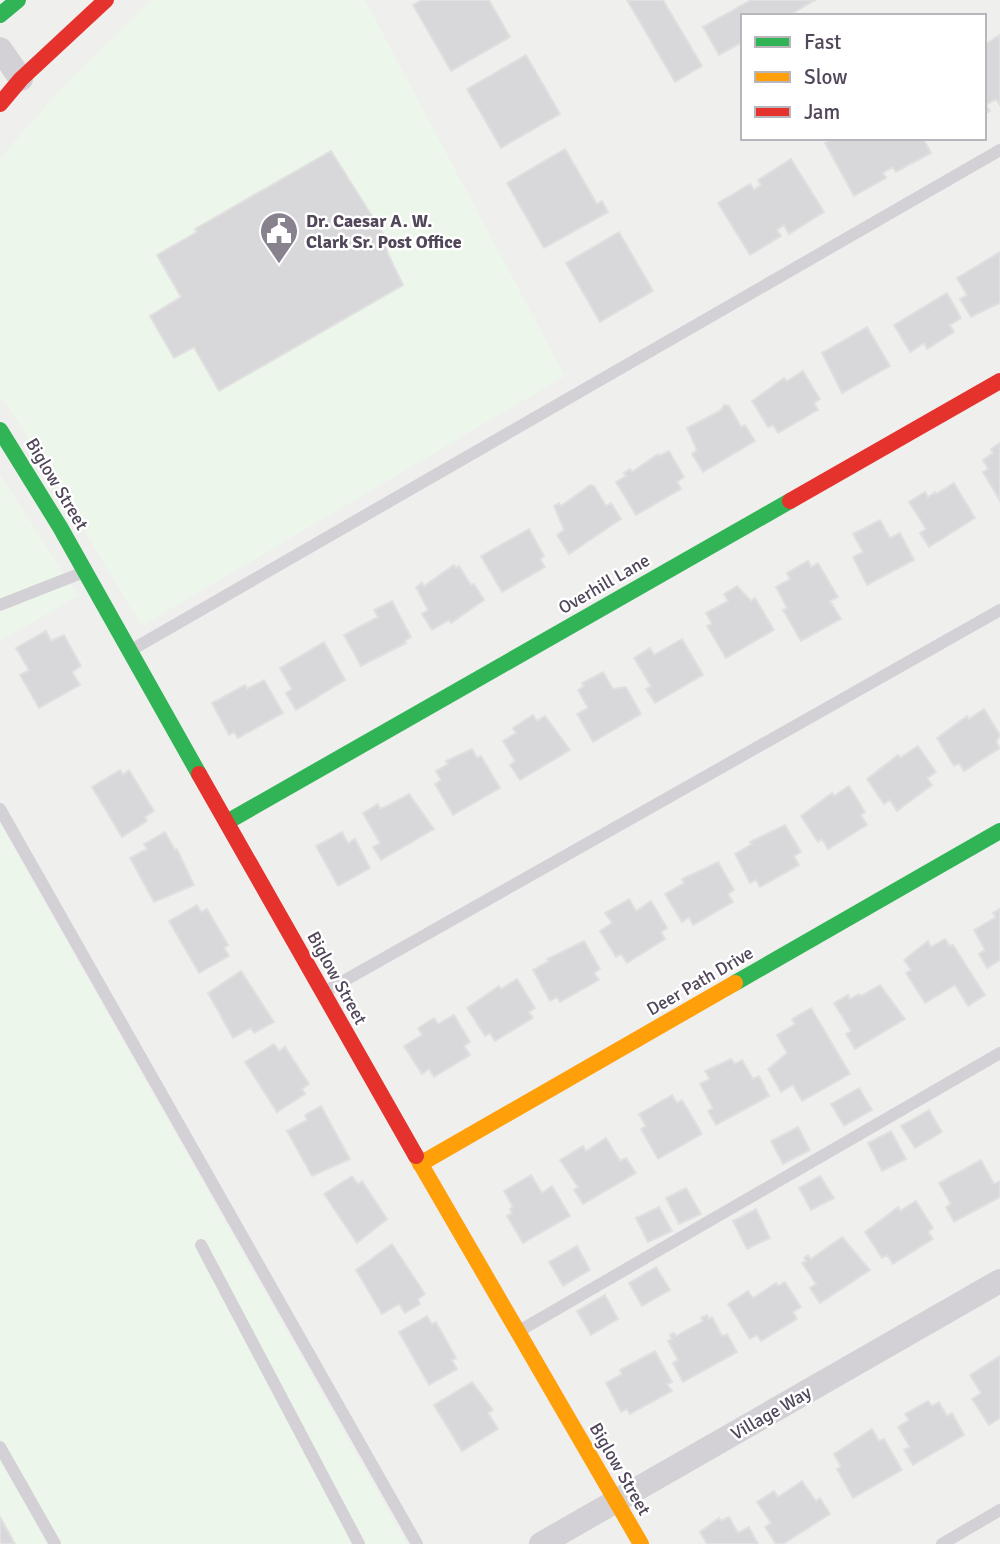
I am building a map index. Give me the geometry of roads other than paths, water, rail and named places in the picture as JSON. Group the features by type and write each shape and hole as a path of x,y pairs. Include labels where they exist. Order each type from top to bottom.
{"street":[{"path":"0,15 18,0"},
{"path":"0,104 20,79 106,0"},
{"path":"0,49 20,79"},
{"name":"Overhill Lane","path":"227,822 1000,381"},
{"name":"Biglow Street","path":"0,430 85,571 420,1164 641,1544"},
{"name":"Deer Path Drive","path":"420,1164 1000,831"},
{"name":"Village Way","path":"541,1544 1000,1281"}],"lane":[{"path":"130,650 1000,150"},
{"path":"0,605 85,571"},
{"path":"323,993 1000,610"},
{"path":"0,809 417,1544"},
{"path":"518,1331 1000,1053"},
{"path":"201,1245 359,1544"},
{"path":"0,1447 55,1544"},
{"path":"942,1544 1000,1510"}],"place":[{"name":"Dr. Caesar A. W. Clark Sr. Post Office","path":"279,265"}]}
